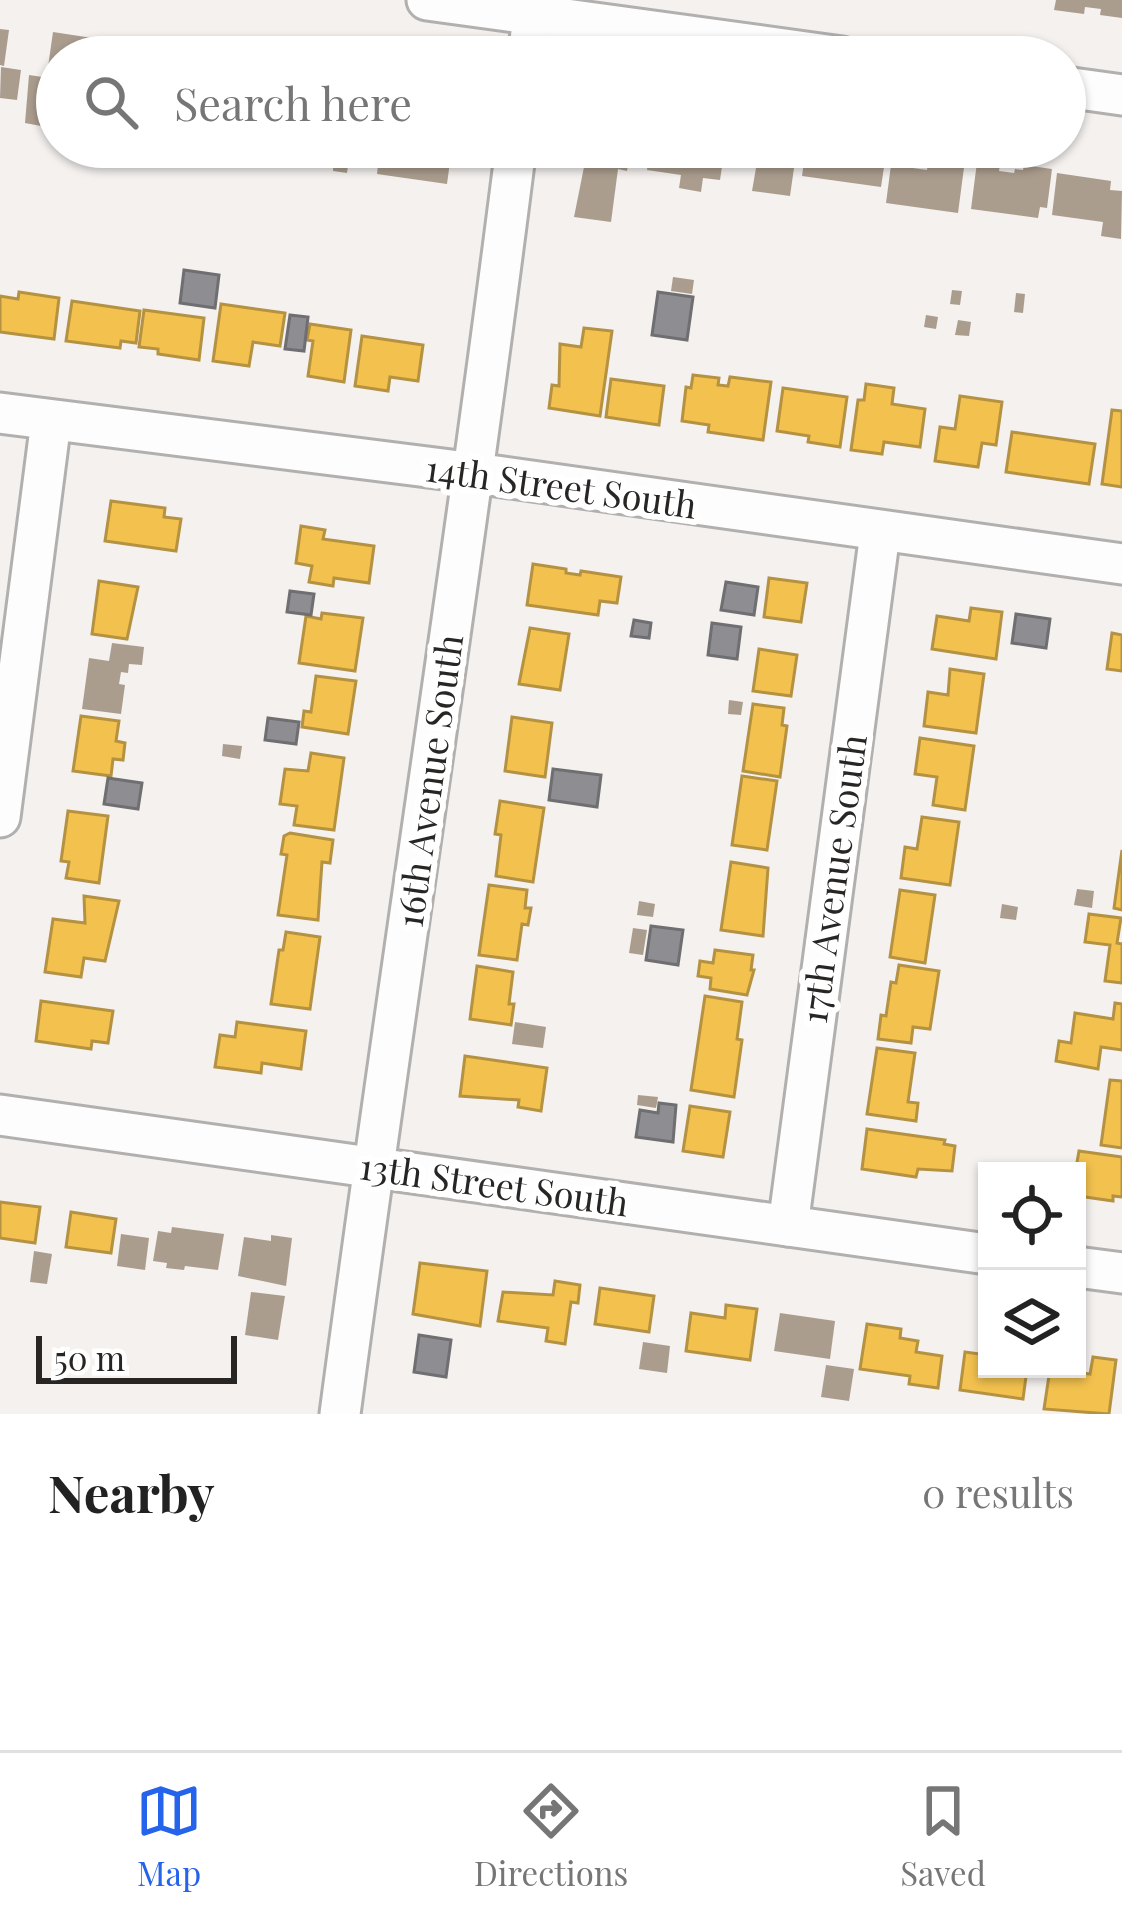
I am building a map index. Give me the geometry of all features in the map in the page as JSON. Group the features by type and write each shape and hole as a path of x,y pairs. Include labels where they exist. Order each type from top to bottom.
{"street":[{"path":"428,0 534,8 710,36"},
{"path":"1086,90 1122,95"},
{"name":"16th Avenue South","path":"340,1414 475,473 513,168"},
{"name":"14th Street South","path":"0,413 475,473 1122,564"},
{"path":"0,817 51,421"},
{"name":"17th Avenue South","path":"788,1226 880,533"},
{"name":"13th Street South","path":"0,1115 978,1253"},
{"path":"1086,1268 1122,1273"}],"building: Homes":[{"path":"19,292 59,298 54,339 0,332 0,296 18,299"},
{"path":"72,301 140,311 136,343 121,341 120,348 66,341"},
{"path":"221,304 285,313 280,346 253,342 249,366 213,361"},
{"path":"144,310 204,318 199,360 139,347"},
{"path":"310,324 351,330 344,382 308,376 313,341 307,340"},
{"path":"584,328 612,331 600,416 549,408 552,385 559,386 560,344 581,347"},
{"path":"362,336 423,345 418,381 390,377 388,391 355,386"},
{"path":"693,375 719,378 718,385 728,386 730,377 771,382 763,440 708,432 709,425 682,421 686,387 691,388"},
{"path":"611,379 664,386 659,425 606,417"},
{"path":"866,384 894,388 892,404 925,409 920,447 884,442 882,454 851,450 858,400 864,400"},
{"path":"783,388 847,397 840,447 777,431"},
{"path":"960,396 1002,402 996,445 982,443 978,467 935,461 940,427 955,429"},
{"path":"1112,410 1122,411 1122,487 1102,484"},
{"path":"1012,432 1095,444 1089,484 1006,472"},
{"path":"111,501 165,508 164,517 181,519 176,551 105,541"},
{"path":"301,526 325,530 323,539 374,546 369,583 334,578 333,586 309,582 312,566 296,563"},
{"path":"533,564 566,569 566,573 621,577 617,603 600,601 598,615 527,605"},
{"path":"769,578 807,583 801,622 764,617"},
{"path":"99,581 138,587 127,639 92,634"},
{"path":"971,608 1002,612 996,659 932,649 937,616 969,621"},
{"path":"322,613 363,618 355,671 299,663 306,616 321,619"},
{"path":"530,628 569,634 560,690 519,684"},
{"path":"1112,633 1122,635 1122,671 1107,669"},
{"path":"759,649 797,655 791,696 753,691"},
{"path":"950,669 984,674 976,733 924,726 928,692 948,695"},
{"path":"316,676 356,681 348,734 302,727 304,711 311,712"},
{"path":"753,704 784,708 782,725 787,726 780,777 743,771"},
{"path":"81,716 119,721 116,741 125,743 123,760 113,759 111,776 73,771"},
{"path":"512,717 552,723 545,777 505,771"},
{"path":"920,738 974,746 965,810 933,805 937,777 915,774"},
{"path":"311,753 344,758 334,830 294,825 297,806 280,804 285,769 308,771"},
{"path":"742,776 777,781 767,850 732,845"},
{"path":"500,801 544,808 533,882 496,876"},
{"path":"68,811 108,816 99,883 66,878 69,862 61,861"},
{"path":"922,817 959,822 950,885 901,878 905,847 917,849"},
{"path":"284,836 333,840 330,863 322,862 318,920 278,915 287,855 281,854"},
{"path":"1122,850 1122,910 1114,908"},
{"path":"731,862 768,868 763,936 721,930"},
{"path":"489,885 527,890 525,908 531,908 528,925 522,924 517,960 479,955"},
{"path":"900,890 935,895 925,963 890,957"},
{"path":"84,896 119,901 105,961 84,958 81,977 45,972 53,919 85,923"},
{"path":"1089,914 1121,918 1117,943 1122,944 1122,983 1105,981 1110,945 1085,942"},
{"path":"286,932 320,937 310,1009 271,1004"},
{"path":"715,950 753,955 747,995 710,989 711,978 698,976 700,961 713,963"},
{"path":"899,965 939,971 930,1029 913,1027 911,1043 878,1039 881,1015 886,1016"},
{"path":"477,966 513,972 511,1025 470,1019"},
{"path":"705,996 742,1002 734,1097 691,1090"},
{"path":"41,1001 113,1011 108,1043 92,1041 91,1049 36,1041"},
{"path":"1115,1003 1122,1004 1122,1050 1101,1047 1098,1069 1056,1061 1059,1041 1071,1043 1075,1013 1113,1019"},
{"path":"237,1022 306,1031 301,1069 262,1063 261,1073 215,1067 220,1035 235,1037"},
{"path":"877,1048 915,1053 908,1102 918,1103 916,1121 867,1114"},
{"path":"465,1056 547,1068 541,1111 518,1107 519,1100 460,1096"},
{"path":"1110,1080 1122,1081 1122,1148 1101,1145"},
{"path":"690,1106 730,1112 723,1157 683,1151"},
{"path":"867,1129 945,1140 944,1144 955,1146 952,1171 918,1169 916,1177 862,1169"},
{"path":"1079,1151 1122,1157 1122,1197 1113,1196 1113,1201 1086,1197 1086,1162 1077,1162"},
{"path":"0,1202 40,1207 35,1243 0,1238"},
{"path":"71,1212 116,1219 111,1253 66,1247"},
{"path":"420,1263 487,1271 480,1326 413,1314"},
{"path":"555,1281 580,1285 578,1303 571,1302 565,1344 546,1341 548,1328 498,1321 503,1292 553,1295"},
{"path":"600,1288 654,1296 649,1332 595,1324"},
{"path":"726,1305 757,1309 750,1360 686,1351 691,1313 725,1318"},
{"path":"867,1324 901,1329 900,1338 918,1341 916,1352 942,1356 938,1388 909,1384 910,1376 860,1369"},
{"path":"965,1352 978,1354 978,1378 1026,1378 1023,1399 960,1390"},
{"path":"1093,1357 1116,1360 1109,1414 1044,1409 1049,1378 1090,1374"}],"building: Industry":[{"path":"184,270 219,275 215,308 180,303"},
{"path":"658,292 693,297 687,340 652,335"},
{"path":"290,315 308,317 304,351 285,349"},
{"path":"726,582 758,587 754,615 721,610"},
{"path":"290,591 314,594 311,615 287,612"},
{"path":"1016,614 1050,619 1046,648 1012,643"},
{"path":"634,620 651,623 649,638 631,636"},
{"path":"712,623 741,627 737,659 708,655"},
{"path":"268,718 299,722 296,744 265,740"},
{"path":"553,769 601,775 597,807 549,800"},
{"path":"108,778 142,783 138,809 104,804"},
{"path":"651,926 683,930 678,965 646,960"},
{"path":"659,1103 676,1105 673,1142 636,1137 640,1110 658,1113"},
{"path":"419,1335 451,1340 446,1377 414,1372"}],"building: Other":[{"path":"1056,0 1122,0 1122,18 1085,7 1084,14 1054,10"},
{"path":"0,29 9,30 4,66 0,65"},
{"path":"1,67 21,70 17,100 0,98"},
{"path":"29,75 36,76 36,125 25,123"},
{"path":"378,168 449,168 447,184 377,174"},
{"path":"584,168 628,168 618,169 611,222 574,217"},
{"path":"722,168 720,180 703,178 701,192 679,188 681,175 647,170"},
{"path":"756,168 794,168 790,196 752,191"},
{"path":"803,168 884,168 881,187 802,176"},
{"path":"891,168 964,168 958,213 886,203"},
{"path":"976,168 1014,173 1023,168 1052,169 1047,208 1040,207 1038,218 971,209"},
{"path":"1057,173 1111,181 1110,190 1122,191 1121,239 1101,236 1103,222 1052,215"},
{"path":"673,277 694,280 692,294 671,291"},
{"path":"952,290 962,291 960,305 950,304"},
{"path":"1016,293 1025,294 1023,313 1014,312"},
{"path":"926,315 938,317 936,329 924,327"},
{"path":"958,320 971,322 969,336 955,335"},
{"path":"112,643 144,647 142,665 129,664 128,673 121,672 119,684 125,685 121,714 82,709 89,658 109,661"},
{"path":"729,700 743,702 741,715 728,714"},
{"path":"223,744 242,746 240,759 222,756"},
{"path":"1077,889 1094,891 1092,908 1074,905"},
{"path":"639,901 655,904 653,917 637,915"},
{"path":"1002,904 1018,907 1016,920 1000,918"},
{"path":"633,928 647,930 643,955 629,953"},
{"path":"515,1022 546,1027 543,1048 512,1044"},
{"path":"638,1095 658,1097 656,1108 637,1105"},
{"path":"172,1227 224,1234 218,1270 166,1268 167,1263 153,1261 158,1231 171,1233"},
{"path":"121,1234 149,1238 145,1270 117,1266"},
{"path":"271,1235 292,1238 286,1286 238,1276 244,1237 271,1241"},
{"path":"34,1251 52,1254 47,1284 30,1282"},
{"path":"251,1292 285,1296 278,1340 245,1335"},
{"path":"780,1313 835,1321 830,1359 774,1351"},
{"path":"643,1342 670,1346 667,1373 639,1369"},
{"path":"826,1365 854,1369 849,1401 821,1397"}]}
